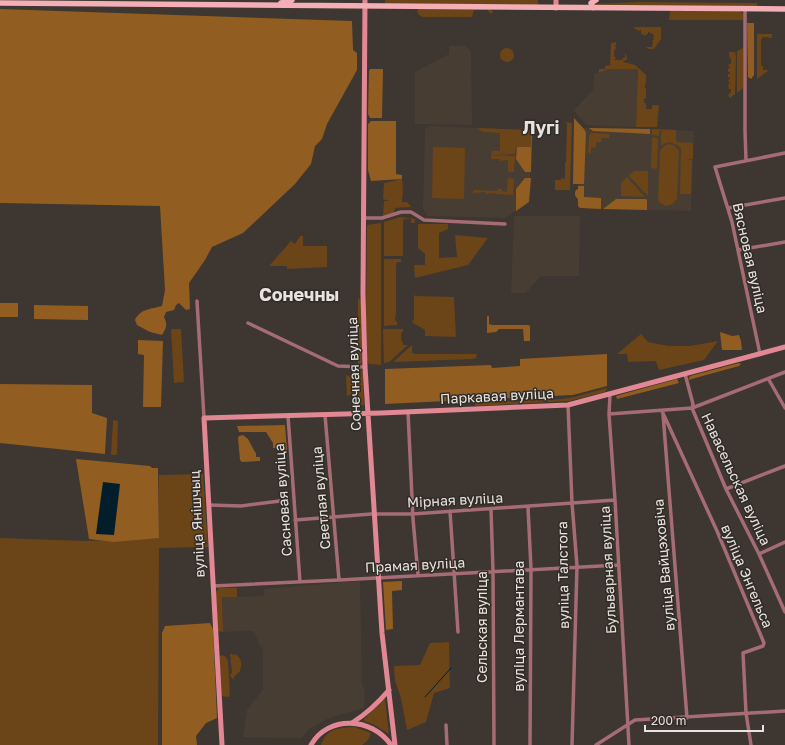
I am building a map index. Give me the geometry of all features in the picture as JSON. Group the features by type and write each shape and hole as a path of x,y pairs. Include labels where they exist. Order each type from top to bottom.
{"main road":[{"path":"273,5 292,0"},
{"path":"593,8 591,3 596,0"},
{"path":"0,3 273,5 365,3 556,8 785,9"}],"street":[{"path":"556,0 556,8"},
{"name":"Сонечная вуліца","path":"365,3 365,367 382,633 395,745"},
{"path":"745,8 746,160 785,153"},
{"name":"Вясновая вуліца","path":"746,160 715,167 728,208 760,354"},
{"path":"728,208 785,198"},
{"path":"365,218 382,218 401,212 412,212 424,220 505,224"},
{"path":"738,250 785,242"},
{"name":"вуліца Янішчыц","path":"198,301 222,745"},
{"path":"248,323 338,366 365,367"},
{"name":"Паркавая вуліца","path":"204,418 368,414 568,405 785,347"},
{"path":"609,414 692,408 737,390 769,380 785,372"},
{"name":"Навасельская вуліца","path":"685,374 693,404 692,408 726,489 759,554 785,612"},
{"path":"769,380 785,408"},
{"name":"Бульварная вуліца","path":"610,394 609,414 616,500 629,745"},
{"name":"вуліца Талстога","path":"568,405 572,503 577,566 572,745"},
{"name":"вуліца Энгельса","path":"662,411 717,531 763,639 763,646 743,653 746,713 751,745"},
{"name":"вуліца Вайцэховіча","path":"662,411 687,718"},
{"path":"408,412 412,514 418,575"},
{"name":"Светлая вуліца","path":"325,415 339,580"},
{"name":"Сасновая вуліца","path":"288,416 300,582"},
{"path":"726,489 785,466"},
{"name":"Мірная вуліца","path":"295,520 374,514 412,514 528,507 616,500"},
{"path":"208,505 241,506 280,501"},
{"name":"вуліца Лермантава","path":"528,507 531,569 530,745"},
{"name":"Сельская вуліца","path":"491,509 493,571 494,745"},
{"path":"450,511 458,632"},
{"path":"759,554 785,542"},
{"name":"Прамая вуліца","path":"213,586 619,565"},
{"path":"352,723 373,707 388,690"},
{"path":"596,745 635,720 785,711"},
{"path":"311,745 318,734 326,728 336,724 352,723 363,725 376,731 391,745"},
{"path":"446,725 447,745"}],"shaded area":[{"path":"385,0 538,0 538,5 385,4"},
{"path":"640,2 757,3 757,7 593,6 594,4"},
{"path":"418,8 490,8 493,12 491,14 488,10 474,10 472,17 423,17 417,12"},
{"path":"0,9 352,21 353,50 357,53 357,70 327,124 322,139 315,146 311,164 295,184 243,233 212,247 189,283 190,309 186,310 179,303 176,305 174,310 166,312 164,317 166,326 162,335 150,332 137,325 135,320 137,316 143,312 162,306 165,290 160,206 0,203"},
{"path":"738,10 743,14 743,20 669,20 670,11"},
{"path":"747,23 754,23 754,75 751,79 748,77"},
{"path":"635,27 661,27 661,39 654,49 648,49 646,47 652,47 652,40 654,40 653,34 648,32 646,36 641,34 641,30 637,31 637,29 634,29"},
{"path":"757,34 772,34 772,38 763,37 761,39 761,66 763,66 763,70 769,70 757,79"},
{"path":"616,42 614,55 616,59 614,60 623,60 622,58 625,58 626,54 627,59 623,62 635,65 646,75 646,98 644,99 644,103 646,103 646,109 652,109 652,105 659,105 657,127 636,127 638,69 608,69 599,73 599,69 605,69 605,66 610,65 611,43"},
{"path":"449,46 466,46 471,52 472,125 415,124 415,72 449,54"},
{"path":"504,48 510,48 514,52 514,58 510,62 504,62 500,58 500,52"},
{"path":"743,48 743,88 737,93 737,51"},
{"path":"729,52 735,52 736,56 735,94 730,98 728,95 731,92 728,84 730,84 728,74 730,74 730,72 728,72 728,69 730,68 728,65 731,63"},
{"path":"370,69 383,69 382,118 370,118 368,114"},
{"path":"608,69 638,69 636,127 586,125 574,110 593,90 594,73 599,73"},
{"path":"574,118 586,133 584,184 573,184"},
{"path":"371,121 396,121 396,174 402,175 402,179 371,181 368,170 368,124"},
{"path":"564,122 572,123 570,190 555,190 555,180 561,180 561,178 565,179 567,124"},
{"path":"428,126 531,130 529,202 505,218 427,216 423,208 425,130"},
{"path":"477,128 531,130 531,147 516,147 515,154 492,155 515,156 514,172 508,172 508,160 499,161 499,159 491,159 492,151 500,151 500,133 483,132"},
{"path":"582,128 694,131 691,211 580,208 578,206 580,130"},
{"path":"589,128 650,129 650,134 593,131"},
{"path":"652,129 676,130 676,142 693,143 693,159 684,159 692,160 691,194 680,194 681,149 677,145 669,142 661,146 661,133 663,131 659,131 659,136 652,135"},
{"path":"532,132 531,172 525,172 516,159 517,147 531,147"},
{"path":"591,133 609,134 609,138 602,138 601,142 596,142 596,148 591,147 591,154 588,152 589,136"},
{"path":"652,137 658,138 657,169 651,168"},
{"path":"669,144 675,146 679,151 677,199 673,204 666,206 660,203 658,199 660,151 664,146"},
{"path":"433,147 465,148 464,199 432,198"},
{"path":"634,171 648,171 648,196 629,176"},
{"path":"627,177 645,197 621,196 621,183"},
{"path":"508,178 514,179 513,195 495,193 486,194 485,192 473,193 473,190 497,191 498,189 502,189 502,191 507,192"},
{"path":"525,178 531,178 529,202 516,211 516,189"},
{"path":"402,179 402,202 407,202 411,207 395,208 394,213 383,216 384,201 389,201 383,199 384,183"},
{"path":"578,186 584,186 584,197 601,198 601,209 580,208 578,206 578,199 575,194"},
{"path":"616,199 646,199 647,210 603,209"},
{"path":"514,216 580,216 579,276 541,276 526,293 511,293"},
{"path":"400,217 415,219 415,223 411,223 411,219 404,219 403,221 403,256 384,256 384,222"},
{"path":"381,223 381,365 369,364 367,360 366,317 367,225"},
{"path":"418,224 448,224 448,229 439,233 439,258 457,257 455,235 488,238 468,265 415,278 414,265 425,265 425,254 418,248"},
{"path":"300,236 303,236 303,246 327,246 327,267 287,269 287,266 269,266 291,241 295,244"},
{"path":"384,259 401,259 401,262 397,262 396,265 395,320 397,325 384,326"},
{"path":"414,294 415,296 454,297 456,337 425,336 425,330 412,321 414,320"},
{"path":"358,298 361,301 362,362 358,366"},
{"path":"0,303 18,303 18,317 0,317"},
{"path":"34,305 88,306 88,320 34,319"},
{"path":"487,316 489,316 489,324 492,325 530,326 530,341 524,341 523,329 499,329 496,332 487,333"},
{"path":"171,329 181,329 184,382 174,383"},
{"path":"383,329 403,329 403,332 401,333 401,340 403,345 408,345 389,362 384,363"},
{"path":"720,332 732,336 739,335 742,350 722,350"},
{"path":"641,334 648,342 669,346 690,346 718,341 704,360 659,370 656,361 628,362 627,354 617,354"},
{"path":"138,340 163,341 161,407 143,407 144,355 138,354"},
{"path":"412,345 412,353 416,354 477,354 476,358 472,359 393,362"},
{"path":"607,354 607,386 573,395 385,404 385,369 491,365 492,368 520,366 520,359"},
{"path":"739,363 741,364 739,366 688,380 690,376"},
{"path":"359,368 363,372 364,405 360,406 358,404"},
{"path":"346,375 356,379 356,392 347,396"},
{"path":"677,379 679,383 617,399 616,396"},
{"path":"0,384 92,385 92,413 107,418 105,454 0,443"},
{"path":"607,388 605,392 569,401 475,406 475,402 562,399"},
{"path":"114,420 118,421 117,454 112,455 111,454"},
{"path":"285,425 287,450 273,448 273,443 266,432 239,432 237,426"},
{"path":"243,435 248,439 256,453 256,457 260,457 260,461 242,462 240,460 238,438 239,436"},
{"path":"76,459 158,468 159,538 114,542 89,539"},
{"path":"203,474 208,547 159,548 158,745 0,745 0,538 85,541 159,538 159,475"},
{"path":"360,581 362,685 365,690 364,708 329,718 309,729 302,738 243,737 247,710 263,689 263,651 253,631 223,632 222,597 264,596 264,589"},
{"path":"402,581 402,590 392,591 393,629 386,630 383,582"},
{"path":"219,588 237,588 237,597 222,597 223,632 218,631 215,593"},
{"path":"210,623 213,629 217,718 206,723 196,736 197,745 162,745 162,633 165,626"},
{"path":"449,642 450,688 434,693 426,722 407,730 401,698 395,681 394,666 420,665 430,643"},
{"path":"230,654 237,655 241,663 240,671 234,677 234,680 230,676 232,672"},
{"path":"222,655 226,657 228,661 230,695 228,697 222,696 219,656"},
{"path":"384,699 389,734 373,724 364,721 364,719"},
{"path":"354,727 371,733 368,740 362,745 321,745 323,739 330,732 338,729"}],"water":[{"path":"103,482 120,484 114,535 96,534"}],"waterway":[{"path":"425,697 451,668"}],"district":[{"name":"Лугі","path":"541,128"},
{"name":"Сонечны","path":"299,295"}]}
